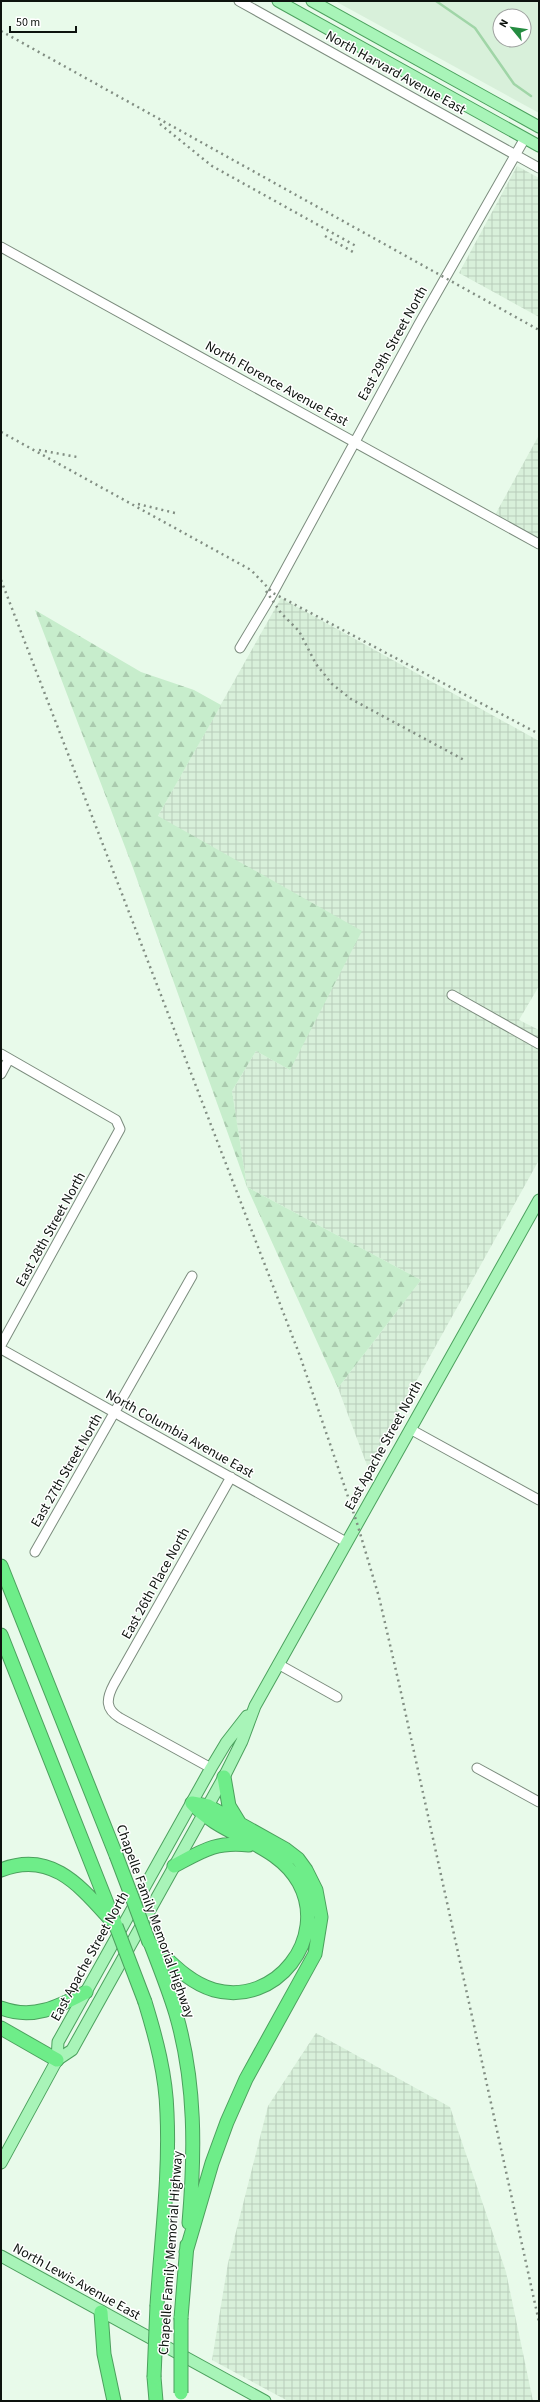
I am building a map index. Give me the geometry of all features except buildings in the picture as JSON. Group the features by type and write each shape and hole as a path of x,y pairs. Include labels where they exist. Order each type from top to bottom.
{"highway":[{"name":"Chapelle Family Memorial Highway","path":"1,1566 161,1972 181,2036 192,2109 193,2165 181,2318 181,2397"},
{"name":"Chapelle Family Memorial Highway","path":"1,1635 145,2002 160,2057 167,2112 166,2181 157,2305 154,2377 156,2401"},
{"path":"224,1777 229,1806 240,1824"},
{"path":"149,1942 189,1978 205,1987 233,1992 251,1990 268,1984 286,1971 294,1961 303,1944 308,1923 308,1908 303,1892 289,1868 274,1856 255,1845 192,1802"},
{"path":"186,2252 212,2163 235,2101 310,1965 320,1934 321,1917 318,1896 302,1865 285,1849 240,1824 205,1810"},
{"path":"174,1866 214,1846 232,1843 255,1845"},
{"path":"1,1870 26,1864 54,1869 77,1883 116,1926"},
{"path":"1,2008 25,2014 44,2012 86,1992"},
{"path":"1,2028 57,2060"},
{"path":"101,2312 104,2354 114,2401"}],"main road":[{"name":"North Harvard Avenue East","path":"312,1 536,125"},
{"name":"North Harvard Avenue East","path":"282,2 539,146"},
{"path":"525,138 536,125"},
{"name":"East Apache Street North","path":"57,2060 72,2050 224,1777 242,1741 255,1706 278,1664 539,1200"},
{"name":"East Apache Street North","path":"1,2163 57,2060 58,2042 211,1768 226,1743 255,1706"},
{"name":"North Lewis Avenue East","path":"1,2256 266,2401"}],"street":[{"name":"North Harvard Avenue East","path":"238,1 539,168"},
{"name":"East 29th Street North","path":"240,648 270,598 354,441 525,138"},
{"name":"North Florence Avenue East","path":"1,247 539,544"},
{"path":"452,995 539,1044"},
{"path":"1,1054 10,1059 1,1074"},
{"name":"East 28th Street North","path":"1,1345 119,1133 120,1126 116,1120 10,1059"},
{"name":"East 27th Street North","path":"35,1552 192,1276"},
{"name":"North Columbia Avenue East","path":"1,1349 346,1542"},
{"path":"410,1429 539,1500"},
{"name":"East 26th Place North","path":"211,1768 120,1718 110,1711 107,1699 114,1684 231,1477"},
{"path":"278,1664 337,1697"},
{"path":"477,1768 539,1802"}],"shaded area":[{"path":"335,1 539,1 539,113"},
{"path":"517,166 539,178 539,317 459,273"},
{"path":"539,435 539,539 495,515"},
{"path":"281,598 539,741 539,986 519,1020 539,1030 539,1160 368,1468 338,1388 421,1280 247,1187 232,1091 256,1051 290,1070 158,816"},
{"path":"316,2033 450,2107 506,2272 533,2401 288,2401 212,2360 228,2263 268,2106"}],"green space":[{"path":"35,610 141,672 194,690 221,705 158,816 362,931 290,1070 256,1051 232,1091 247,1187 133,868"},
{"path":"247,1187 421,1280 338,1388"}],"waterway":[{"path":"436,1 475,28 514,84 531,96"}],"railway":[{"path":"1,31 539,330"},
{"path":"160,124 212,166 356,246"},
{"path":"325,236 353,252"},
{"path":"1,432 251,570 273,593 539,734"},
{"path":"39,450 77,457"},
{"path":"138,504 175,513"},
{"path":"1,580 300,1356 357,1523 379,1597 400,1688 539,2322"},
{"path":"266,591 281,613 299,631 316,664 332,684 351,699 466,761"}]}
